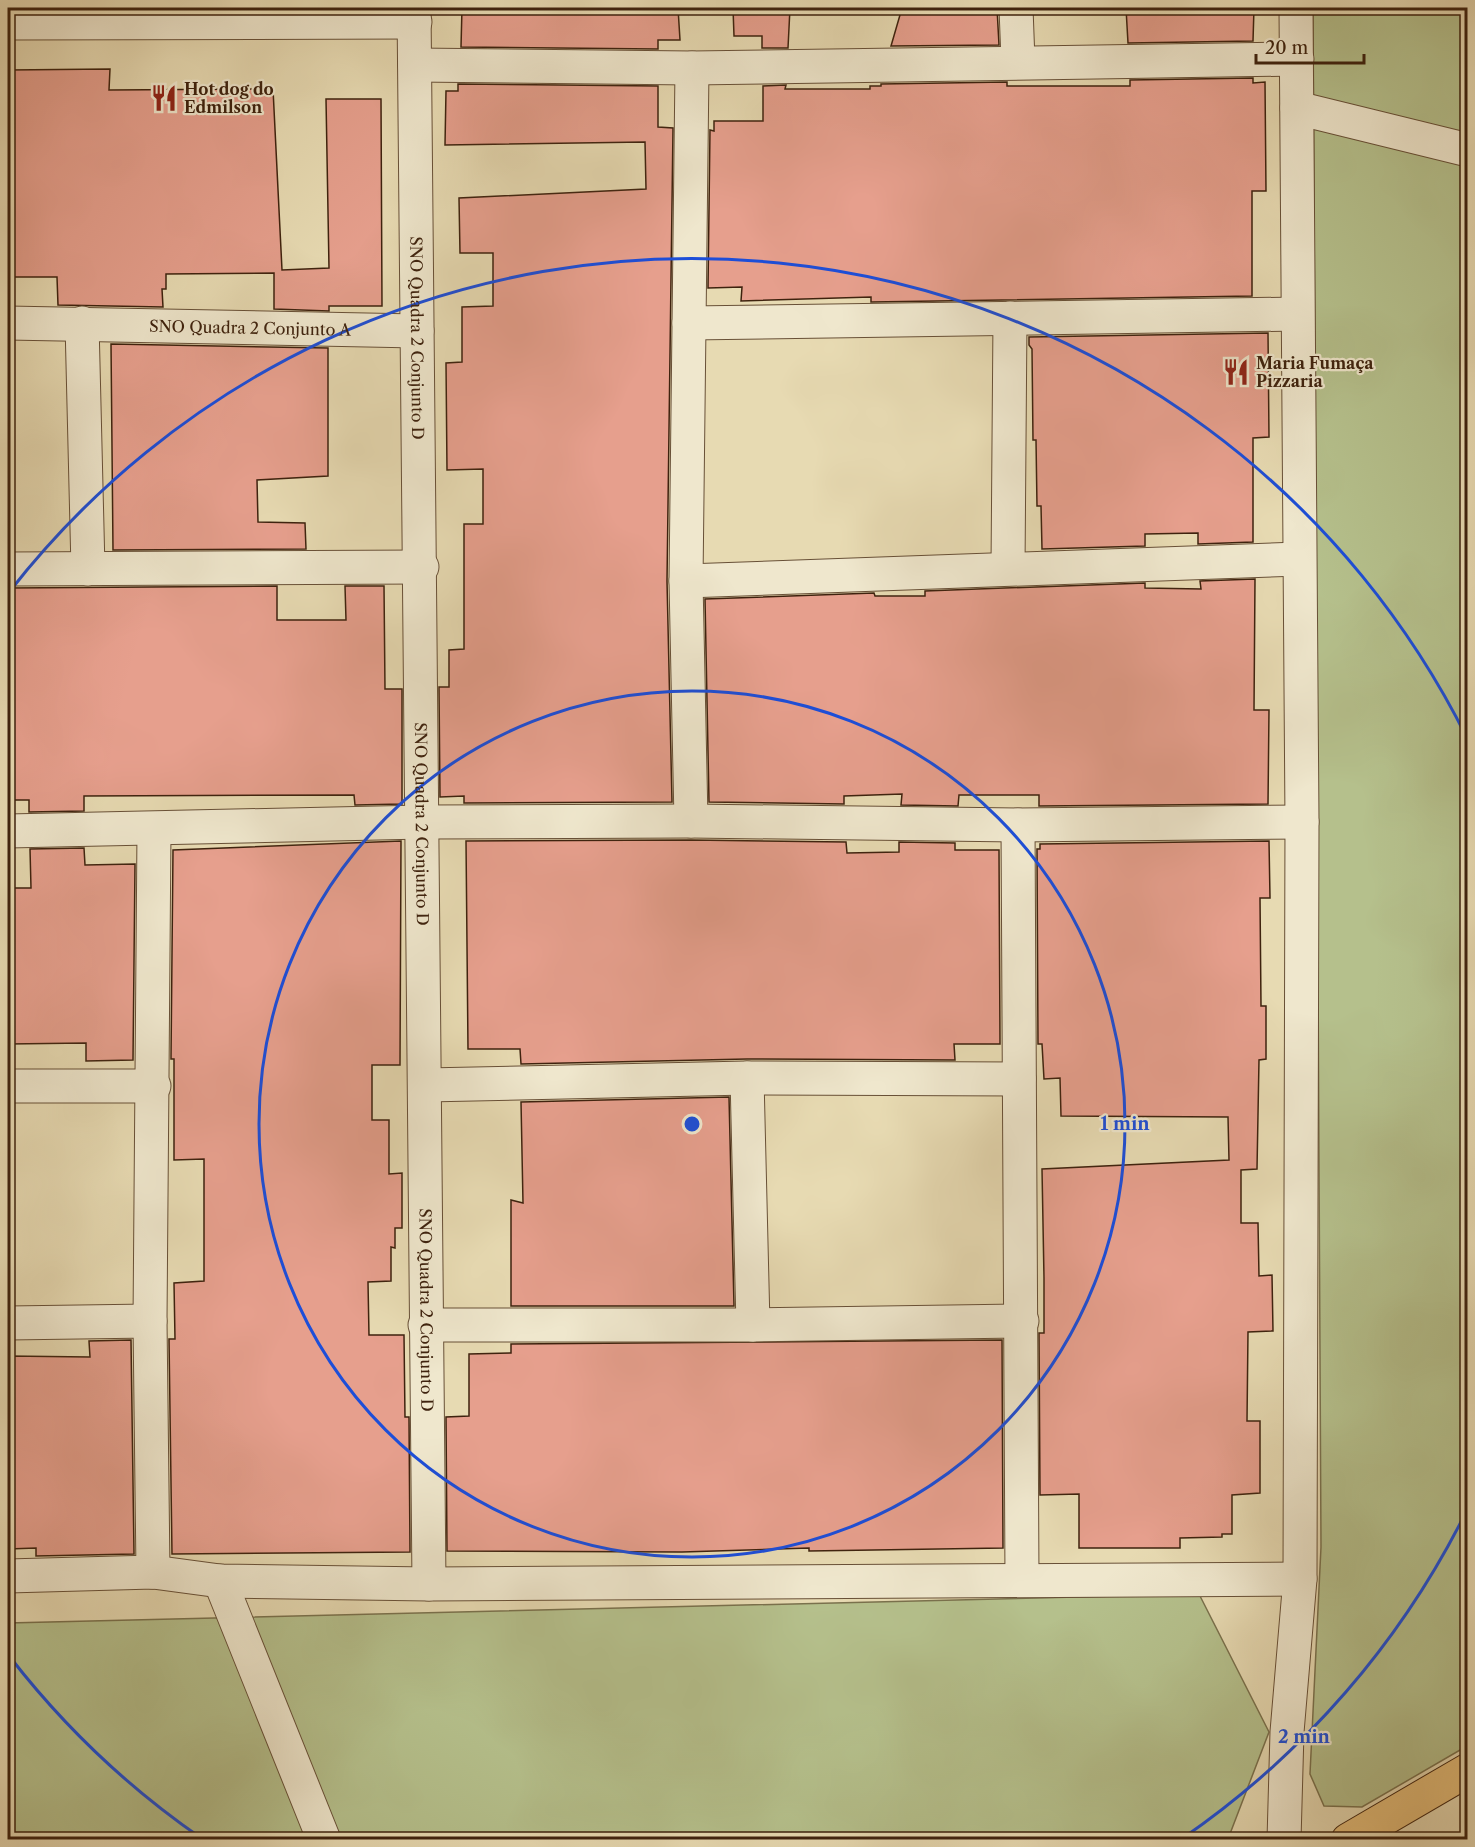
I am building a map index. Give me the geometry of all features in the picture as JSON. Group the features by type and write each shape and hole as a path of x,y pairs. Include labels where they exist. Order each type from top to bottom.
{"main road":[{"path":"1348,1839 1467,1770"}],"street":[{"path":"1016,8 1018,61"},
{"path":"1284,1839 1287,1732 1300,1579 1302,822 1296,8"},
{"path":"8,23 415,14"},
{"name":"SNO Quadra 2 Conjunto D","path":"415,14 417,331 422,567 426,1085 425,1325 429,1584"},
{"path":"415,65 692,68 1018,61 1297,59"},
{"path":"691,821 686,581 692,68"},
{"path":"1297,108 1467,150"},
{"path":"688,323 1297,314"},
{"path":"1008,568 1010,318"},
{"name":"SNO Quadra 2 Conjunto A","path":"8,323 417,331"},
{"path":"82,323 88,569"},
{"path":"686,581 1299,559"},
{"path":"8,569 422,567"},
{"path":"8,831 154,830 423,822 691,821 1018,825 1302,822"},
{"path":"1018,825 1022,1579"},
{"path":"153,1572 150,1321 154,1086 154,830"},
{"path":"426,1085 747,1078 1019,1079"},
{"path":"747,1078 753,1325"},
{"path":"8,1086 154,1086"},
{"path":"8,1323 150,1321"},
{"path":"425,1325 753,1325 1022,1321"},
{"path":"8,1576 153,1572 220,1581 429,1584 1300,1579"},
{"path":"220,1581 324,1839"}],"green space":[{"path":"1313,8 1467,8 1467,1746 1362,1807 1324,1806 1310,1774 1321,1547"},
{"path":"1199,1594 1269,1732 1228,1839 8,1839 8,1623"}],"building":[{"path":"462,8 678,8 680,40 658,40 658,49 461,47"},
{"path":"733,8 790,8 788,48 762,48 762,36 734,36"},
{"path":"902,8 997,8 999,45 891,46"},
{"path":"1126,8 1254,8 1253,41 1128,43"},
{"path":"110,69 109,90 273,89 282,270 329,268 326,99 381,99 382,306 329,306 329,311 274,309 274,273 166,274 166,289 162,289 163,307 58,305 57,277 8,277 8,70"},
{"path":"1253,78 1253,83 1265,82 1266,191 1252,191 1252,296 871,302 871,297 741,301 742,287 708,288 710,130 714,131 714,121 763,121 763,86 786,85 785,89 870,89 870,86 881,86 881,84 1007,82 1007,86 1130,86 1130,80"},
{"path":"458,84 658,86 658,127 673,128 667,581 672,802 464,803 464,796 440,797 439,687 449,687 449,650 464,649 464,524 483,524 483,469 447,470 446,363 462,362 462,307 493,306 493,253 460,253 459,198 646,189 645,142 445,145 446,91 458,91"},
{"path":"1268,333 1269,437 1253,438 1253,542 1198,544 1198,533 1145,534 1145,546 1042,549 1041,506 1037,506 1036,440 1033,440 1032,349 1029,345 1029,337"},
{"path":"111,344 328,348 328,476 257,480 258,522 305,523 306,549 113,550"},
{"path":"1255,579 1254,710 1269,710 1268,804 1039,806 1039,795 959,795 958,806 901,805 902,794 844,796 844,804 709,802 705,599 874,593 875,596 925,596 925,591 1145,583 1145,588 1201,589 1200,581"},
{"path":"277,586 277,620 346,620 345,586 384,586 385,689 402,689 402,804 355,805 354,795 84,796 84,811 29,812 29,800 8,800 8,588"},
{"path":"401,841 400,1065 372,1065 372,1120 389,1120 389,1174 402,1173 402,1228 395,1228 395,1248 391,1247 391,1281 368,1282 369,1335 404,1335 405,1417 409,1417 410,1552 172,1554 169,1339 175,1339 174,1283 204,1281 204,1159 174,1160 174,1059 171,1059 173,850"},
{"path":"466,841 846,842 847,853 899,852 899,842 955,843 955,850 999,850 1000,1044 954,1044 955,1060 747,1059 521,1064 520,1049 468,1049"},
{"path":"1269,841 1270,898 1260,898 1261,1006 1266,1006 1266,1059 1259,1060 1257,1169 1241,1170 1241,1223 1258,1223 1259,1276 1272,1275 1273,1331 1248,1332 1247,1421 1260,1421 1260,1493 1232,1495 1232,1534 1222,1534 1222,1537 1180,1538 1180,1548 1079,1548 1079,1494 1040,1495 1039,1333 1044,1333 1042,1169 1229,1160 1228,1117 1061,1116 1060,1078 1044,1079 1042,1044 1038,1044 1037,849 1040,849 1040,844"},
{"path":"84,848 85,865 135,864 133,1060 86,1061 86,1043 8,1044 8,888 31,888 30,849"},
{"path":"729,1097 734,1306 511,1306 511,1200 523,1203 521,1102"},
{"path":"131,1340 134,1554 36,1556 36,1548 8,1549 8,1356 90,1357 89,1341"},
{"path":"1002,1340 1003,1548 809,1551 809,1548 682,1552 447,1551 446,1417 469,1416 469,1354 511,1353 511,1344"}],"place":[{"name":"Hot dog do Edmilson","path":"164,98"},
{"name":"Maria Fumaça Pizzaria","path":"1236,372"}]}
